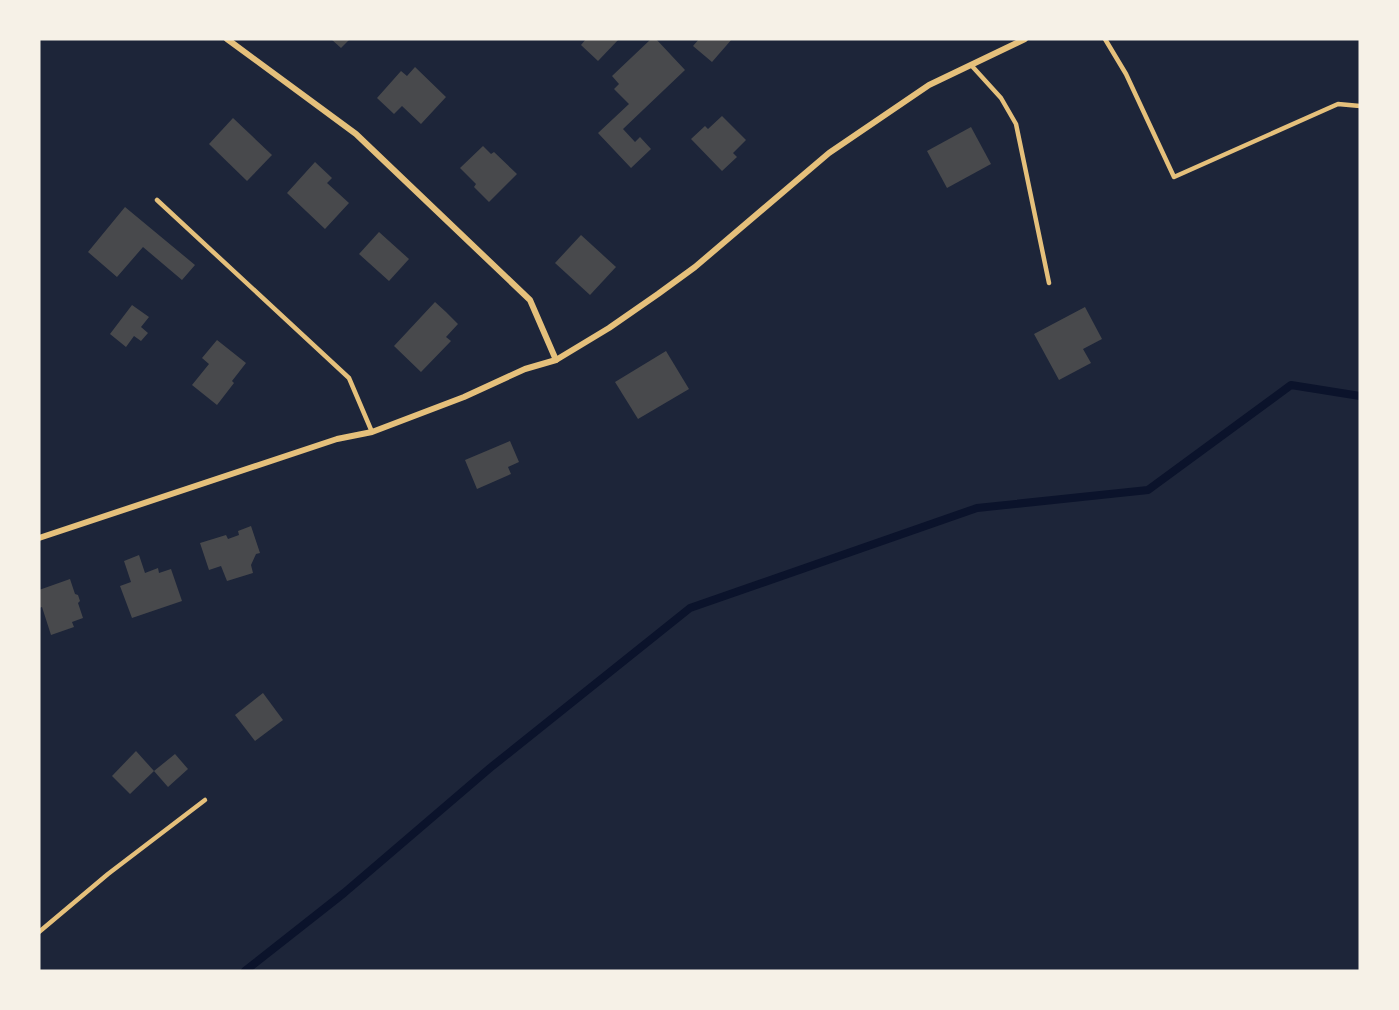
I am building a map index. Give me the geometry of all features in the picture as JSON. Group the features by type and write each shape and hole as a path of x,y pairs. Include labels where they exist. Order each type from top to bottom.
{"street":[{"path":"227,39 356,134 530,300 556,360"},
{"path":"39,538 337,439 372,432 464,397 525,369 556,360 609,328 695,267 829,153 929,85 1025,39"}],"lane":[{"path":"1105,39 1126,74 1174,177 1338,104 1360,106"},
{"path":"971,65 1001,98 1016,124 1049,283"},
{"path":"157,200 349,378 372,432"},
{"path":"39,932 108,874 205,800"}],"shaded area":[{"path":"39,39 1360,39 1360,971 39,971"}],"building":[{"path":"331,39 350,39 341,48"},
{"path":"586,39 619,39 598,61 581,45"},
{"path":"651,39 656,39 685,70 623,129 635,142 640,137 651,149 631,168 598,133 629,104 614,89 619,84 612,76"},
{"path":"699,39 732,39 712,62 693,46"},
{"path":"415,67 446,97 421,124 402,106 394,114 377,98 401,71 407,76"},
{"path":"722,116 746,140 733,153 737,157 722,171 691,139 705,126 708,129"},
{"path":"233,118 272,155 247,181 209,144"},
{"path":"971,127 991,164 947,188 927,151"},
{"path":"483,146 491,154 494,152 517,174 489,202 460,168"},
{"path":"315,162 332,178 327,183 349,203 325,229 287,193"},
{"path":"125,207 195,265 182,280 143,247 117,277 88,252"},
{"path":"379,232 409,259 389,281 359,254"},
{"path":"581,235 616,267 590,295 555,263"},
{"path":"435,302 458,324 446,337 451,341 421,372 394,346"},
{"path":"132,305 149,317 141,327 148,333 141,341 134,336 126,347 110,334"},
{"path":"1085,307 1102,339 1083,349 1091,363 1059,380 1034,334"},
{"path":"217,340 246,363 217,405 192,385 209,364 202,358"},
{"path":"666,351 689,389 638,419 615,382"},
{"path":"510,441 519,462 508,467 511,474 477,489 465,460"},
{"path":"251,526 260,553 256,554 251,565 253,573 227,581 221,566 209,570 200,543 226,535 228,539 239,535 238,531"},
{"path":"139,555 145,573 158,568 159,573 171,569 182,601 132,618 120,586 131,582 124,561"},
{"path":"70,579 80,601 78,603 83,618 72,622 74,627 51,635 42,607 39,608 39,590"},
{"path":"263,693 283,720 255,741 235,715"},
{"path":"136,751 154,771 130,794 112,776"},
{"path":"175,754 188,769 168,787 154,771"}],"waterway":[{"path":"245,971 344,893 490,768 690,608 977,508 1148,490 1291,385 1360,396"}]}
